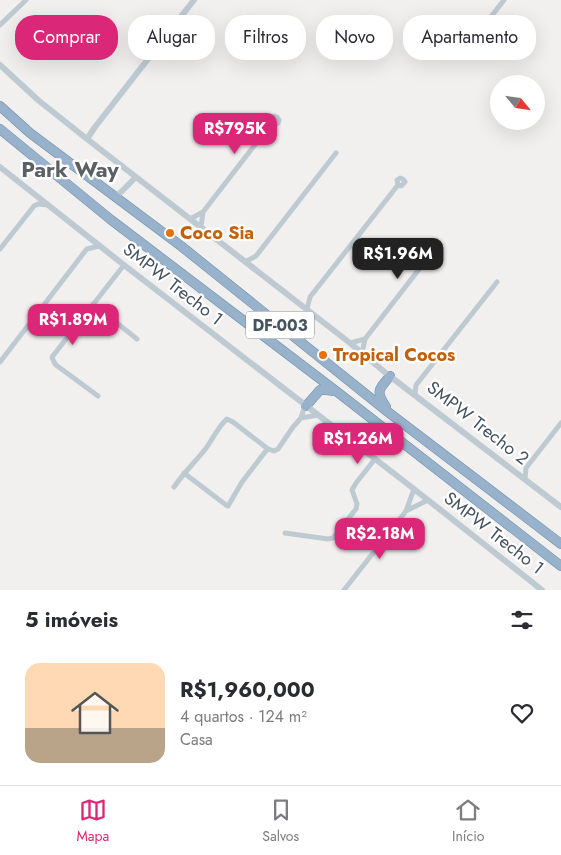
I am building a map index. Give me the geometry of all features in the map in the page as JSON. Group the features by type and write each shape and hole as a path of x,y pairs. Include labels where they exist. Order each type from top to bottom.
{"highway":[{"name":"DF-003","path":"0,106 30,133 181,246 388,412 561,544"},
{"name":"DF-003","path":"0,129 110,219 561,566"},
{"path":"305,405 315,387 310,372"},
{"path":"355,385 375,388 389,375"},
{"path":"388,412 379,393 389,375"},
{"path":"305,405 320,390 336,391"}],"street":[{"path":"0,25 26,0"},
{"path":"87,139 194,0"},
{"path":"493,15 504,0"},
{"name":"SMPW Trecho 2","path":"0,65 38,100 87,139 561,507"},
{"path":"190,219 202,212 271,124"},
{"path":"245,262 256,256 336,154"},
{"name":"SMPW Trecho 1","path":"0,168 540,589"},
{"path":"116,197 136,177"},
{"path":"307,309 310,298 398,186"},
{"path":"32,192 34,206"},
{"path":"0,249 34,206 38,204 48,206"},
{"path":"201,228 202,212"},
{"path":"0,362 87,249 88,237"},
{"path":"87,249 99,246"},
{"path":"362,353 364,339 437,246"},
{"path":"254,268 256,256"},
{"path":"98,396 56,365 52,357 124,265"},
{"path":"415,394 416,385 498,282"},
{"path":"299,304 310,298"},
{"path":"93,304 137,339"},
{"path":"350,343 364,339"},
{"path":"406,388 416,385"},
{"path":"174,487 203,452 222,422 227,419 233,422 268,449 274,451 277,450 301,418 305,405"},
{"path":"301,418 318,415"},
{"path":"516,472 526,468 561,423"},
{"path":"184,474 228,506 242,482 268,449"},
{"path":"285,533 328,539 333,538 356,510 358,504 352,490 375,459"},
{"path":"525,479 526,468"},
{"path":"344,590 406,511 414,489"},
{"path":"406,511 428,500"},
{"path":"530,590 532,582"}],"place":[{"name":"Coco Sia","path":"170,233"},
{"name":"Tropical Cocos","path":"323,355"}],"district":[{"name":"Park Way","path":"70,169"}]}
